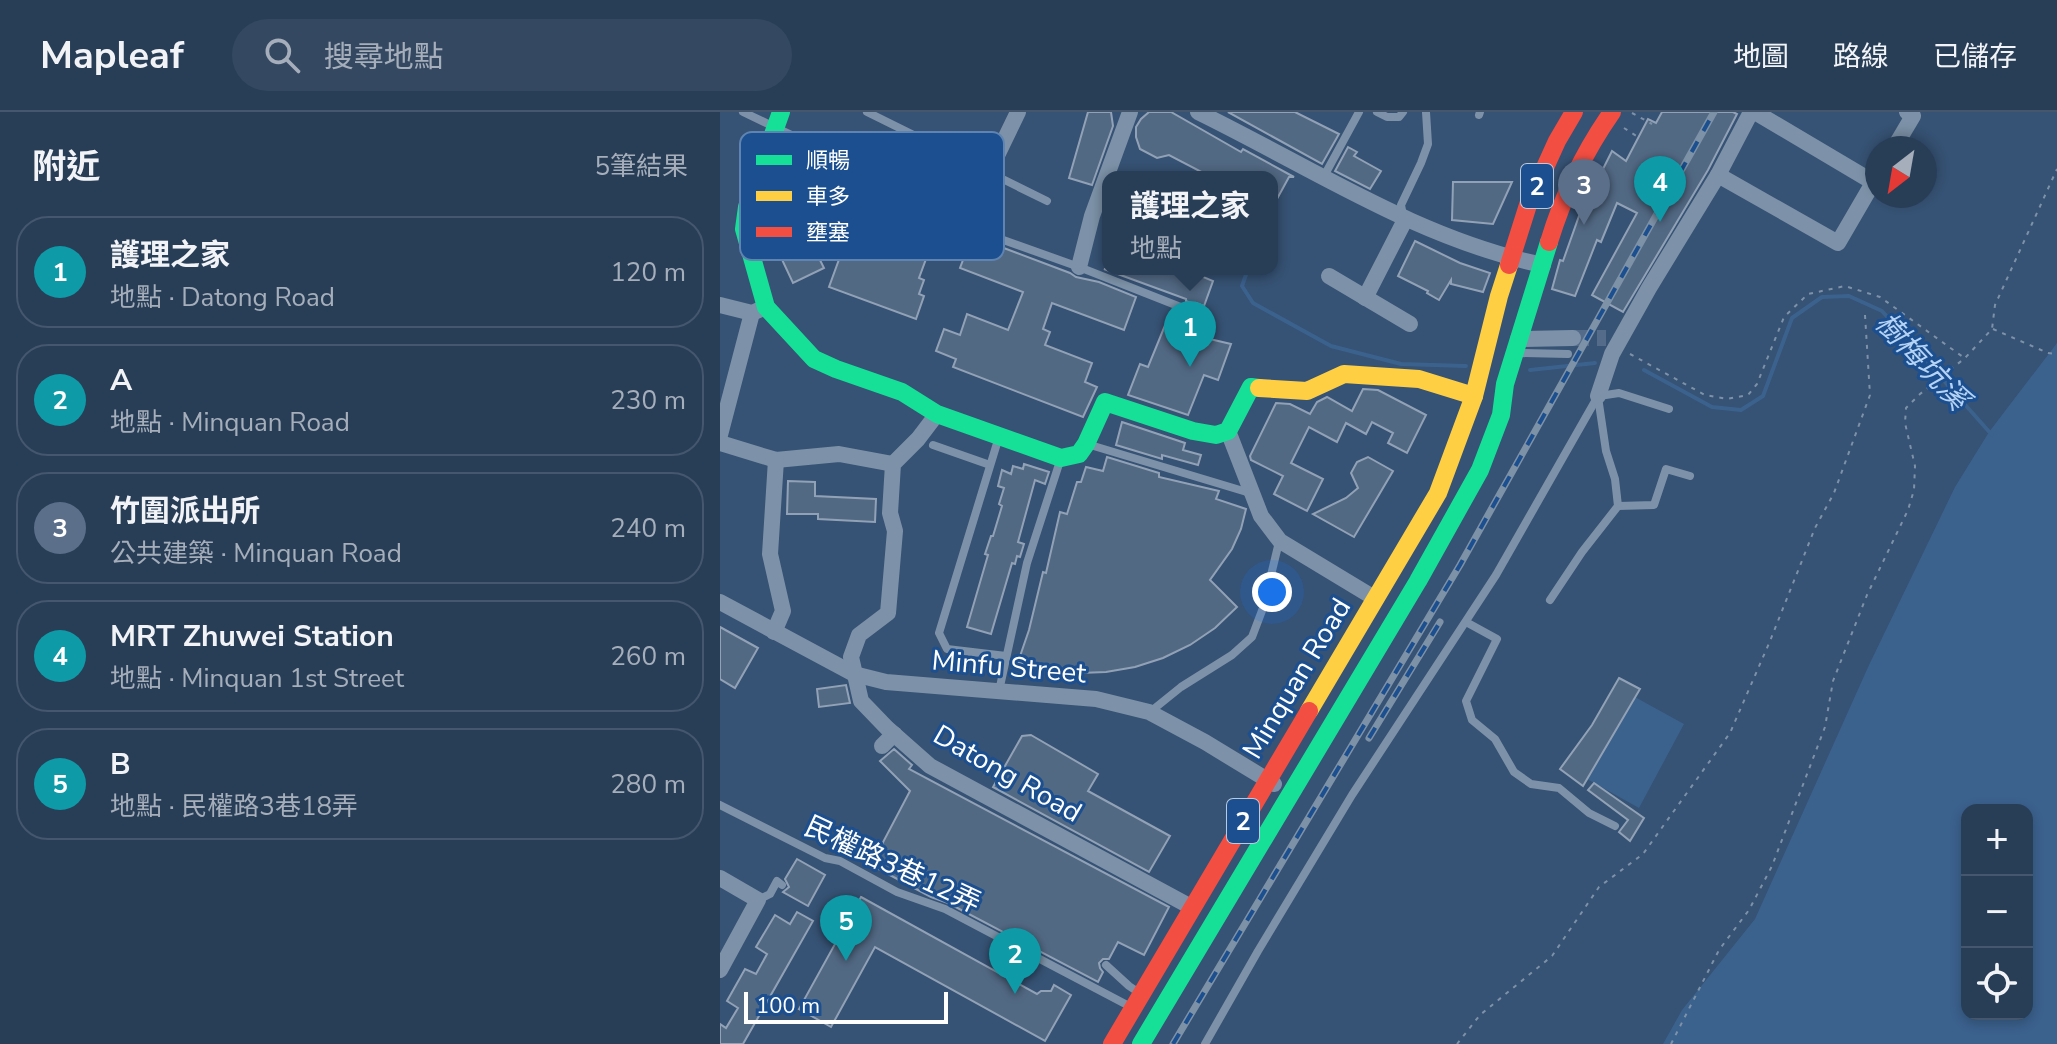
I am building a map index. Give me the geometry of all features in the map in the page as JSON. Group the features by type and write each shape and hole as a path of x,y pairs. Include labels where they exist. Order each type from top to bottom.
{"main road":[{"name":"Minquan Road","path":"1112,1044 1438,493 1474,396 1499,296 1528,205 1571,114"},
{"name":"Minquan Road","path":"1141,1044 1418,581 1480,470 1501,415 1513,358 1562,205 1595,136 1616,119"},
{"path":"750,260 759,310 814,359 902,392 937,414 1061,458 1079,454 1105,402 1193,431 1216,435 1228,431 1251,387 1307,391 1344,374 1419,379 1474,396"}],"street":[{"path":"1004,141 1018,112"},
{"path":"1108,171 1130,112"},
{"path":"1198,112 1405,220 1512,259 1543,265"},
{"path":"1598,396 1611,346 1718,175 1753,112 1865,174"},
{"path":"1901,136 1913,116 1907,112"},
{"path":"1571,114 1595,136"},
{"path":"1718,175 1838,243 1865,196"},
{"path":"1079,267 1102,189"},
{"path":"1365,298 1405,220"},
{"path":"1329,276 1410,324"},
{"path":"720,305 759,310 720,435"},
{"path":"1513,358 1570,346"},
{"path":"854,674 851,657 859,635 888,613 895,531 890,513 893,464 937,414"},
{"path":"1228,431 1261,516 1280,541 1376,599"},
{"path":"720,443 776,460 839,454 893,464"},
{"path":"774,632 783,611 770,554 776,460"},
{"name":"Minfu Street","path":"720,602 854,674 886,682 1096,699 1149,712 1290,793"},
{"name":"Datong Road","path":"854,674 861,701 888,740 930,766 1193,908"},
{"path":"720,878 758,900 724,952 720,970"}],"lane":[{"path":"743,112 778,120 798,132"},
{"path":"867,112 908,132"},
{"path":"1323,178 1359,112"},
{"path":"1377,112 1387,117 1399,117 1403,112"},
{"path":"1405,220 1401,205 1428,144 1426,112"},
{"path":"1004,180 1047,201"},
{"path":"1004,240 1201,315"},
{"path":"1598,396 1619,393 1669,409"},
{"path":"1550,600 1618,506 1598,396"},
{"path":"1205,1044 1352,795 1496,575 1598,396"},
{"path":"999,437 939,633 947,649 1006,656"},
{"path":"1086,444 1252,493"},
{"path":"933,445 990,465"},
{"path":"999,692 1027,563 1061,458"},
{"path":"1618,506 1654,505 1666,469 1690,476"},
{"path":"1149,712 1181,687 1232,655 1252,637 1263,608 1280,541"},
{"path":"1466,622 1497,639 1466,701 1472,720 1495,739 1514,772 1531,784 1559,788 1589,813 1615,826"},
{"name":"民權路3巷12弄","path":"720,805 825,858 840,861 897,892 945,909 1137,1001"},
{"path":"758,900 770,894 777,881 782,885"},
{"path":"1106,965 1129,986 1137,1001"}],"path":[{"path":"1631,112 1652,124"},
{"path":"1616,119 1638,137"},
{"path":"1671,1044 1719,950 1749,910 1772,866 1825,727 1833,681 1867,595 1908,510 1914,490 1915,466 1905,423 1906,408 1965,358 1992,329 1995,305 2057,169"},
{"path":"1641,361 1705,395 1727,399 1748,395 1757,384 1784,317 1808,294 1845,286 1880,297 1965,358"},
{"path":"1457,1044 1480,1015 1552,956 1599,887 1643,854 1730,733 1815,528 1834,493 1870,395 1865,315"},
{"path":"1992,329 2057,354"}],"water":[{"path":"2057,343 2057,1044 1663,1044 1682,1010 1755,919 1869,665 1955,487 1989,432"},
{"path":"1635,697 1684,724 1639,808 1587,779"}],"building":[{"path":"1088,112 1111,112 1113,126 1092,185 1069,178"},
{"path":"1149,112 1171,112 1241,152 1243,149 1294,177 1289,177 1278,197 1278,171 1200,171 1169,155 1157,158 1140,149 1136,127"},
{"path":"1228,112 1295,112 1339,134 1322,164"},
{"path":"1662,112 1737,114 1708,170 1623,312 1592,295 1637,213 1617,203 1601,242 1597,240 1575,296 1552,289 1560,260 1563,261 1584,202 1612,151 1626,161 1648,119 1656,123"},
{"path":"1348,147 1357,152 1354,156 1381,171 1370,189 1335,171"},
{"path":"1453,182 1512,182 1493,224 1452,220"},
{"path":"1415,241 1460,263 1490,273 1483,292 1451,284 1451,280 1439,300 1398,276"},
{"path":"1004,248 1136,297 1124,330 1052,303 1043,329 1050,332 1045,345 1092,363 1085,382 1097,387 1083,417 953,367 956,359 936,351 944,329 960,335 967,314 1008,330 1023,292 960,268 963,260 1004,260"},
{"path":"782,260 820,260 824,268 793,283"},
{"path":"839,260 926,260 919,278 924,280 919,294 924,296 916,319 829,287"},
{"path":"1120,275 1204,275 1213,281 1204,306"},
{"path":"1181,314 1189,318 1186,324 1201,327 1197,336 1231,344 1218,380 1204,375 1188,415 1128,395 1140,364 1148,367 1168,318 1178,321"},
{"path":"1363,389 1378,390 1426,415 1407,453 1388,443 1393,433 1372,422 1366,434 1346,423 1337,442 1309,427 1291,463 1323,479 1307,511 1274,494 1283,476 1251,460 1250,456 1276,403 1290,404 1310,414 1317,402 1327,397 1352,411"},
{"path":"1122,422 1185,443 1183,450 1201,455 1198,465 1162,455 1162,459 1116,445"},
{"path":"1107,457 1159,473 1159,477 1219,491 1216,499 1246,509 1232,549 1210,580 1237,607 1215,628 1190,645 1135,667 1080,673 1018,662 1043,572 1046,573 1060,512 1067,514 1077,482 1081,482 1086,467 1103,471"},
{"path":"1368,457 1393,471 1354,537 1313,514 1346,498 1358,488 1351,473 1357,462"},
{"path":"1024,464 1049,472 1045,484 1035,480 1018,542 1024,544 1020,557 1017,556 1015,564 1012,563 991,634 967,627 988,555 985,554 1002,506 999,504 1004,488 998,486 1002,470 1011,474 1013,466 1023,469"},
{"path":"788,481 815,482 815,496 876,499 875,522 818,519 818,514 787,514"},
{"path":"720,627 758,648 735,688 720,679"},
{"path":"1619,678 1640,689 1583,786 1560,769 1592,725"},
{"path":"846,685 850,703 819,707 817,689"},
{"path":"1031,735 1098,774 1088,791 1170,836 1149,872 993,787 1022,736"},
{"path":"894,749 912,765 909,769 1169,907 1144,955 1118,942 1109,959 1099,963 1103,972 1098,982 871,865 910,791 880,761"},
{"path":"1594,783 1644,818 1630,841 1619,832 1628,820 1588,790"},
{"path":"797,859 825,875 808,906 783,892 789,887 785,879"},
{"path":"861,897 1037,994 1051,991 1054,985 1071,995 1045,1041 875,947 831,1027 799,1009"},
{"path":"797,912 813,921 743,1044 720,1044 720,1024 726,1028 738,1008 727,1001 745,969 756,974 767,954 756,947 775,915 790,924"}],"waterway":[{"name":"樹梅坑溪","path":"1246,275 1242,286 1253,303 1331,346 1401,364 1466,366"},
{"name":"樹梅坑溪","path":"1644,370 1712,407 1741,410 1763,396 1792,318 1822,297 1849,296 1882,311 1992,435"},
{"name":"樹梅坑溪","path":"1530,370 1595,363"}],"tunnel":[{"path":"1573,338 1606,338"}],"railway":[{"path":"1173,1044 1460,565 1714,112"},
{"path":"1369,738 1440,622"}],"traffic: fast":[{"path":"774,132 781,112"},
{"path":"1141,1044 1418,581 1480,470 1501,415 1505,384 1549,242"},
{"path":"753,260 766,307 814,359 902,392 937,414 1061,458 1079,454 1105,402 1193,431 1216,435 1228,431 1251,387 1259,388"}],"traffic: slow":[{"path":"1309,711 1438,493 1474,396 1509,265"},
{"path":"1259,388 1307,391 1344,374 1419,379 1474,396"}],"traffic: jam":[{"path":"1509,265 1528,205 1574,112"},
{"path":"1549,242 1575,175 1612,112"},
{"path":"1112,1044 1309,711"}],"place":[{"name":"MRT Zhuwei Station","path":"1660,222"},
{"name":"竹圍派出所","path":"1584,225"},
{"name":"護理之家","path":"1190,367"},
{"name":"B","path":"846,961"},
{"name":"A","path":"1015,994"}]}
